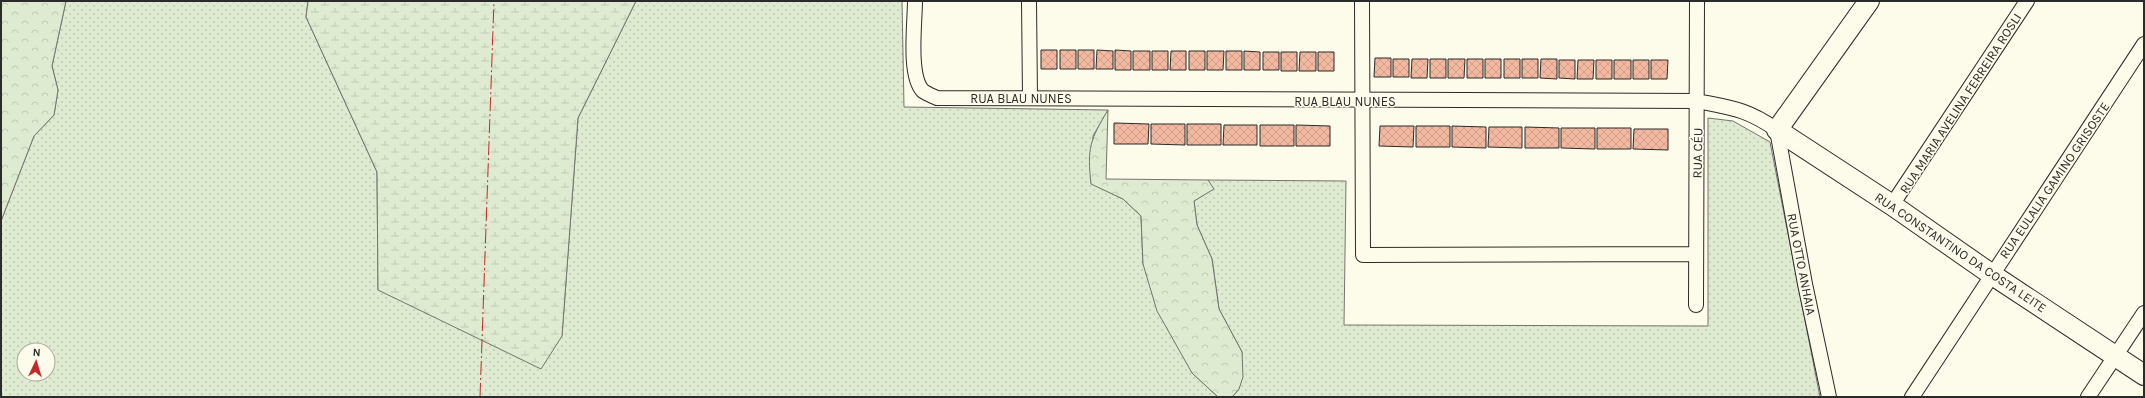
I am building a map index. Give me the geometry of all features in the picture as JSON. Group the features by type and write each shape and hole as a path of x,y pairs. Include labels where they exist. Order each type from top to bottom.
{"street":[{"name":"RUA BLAU NUNES","path":"915,1 914,67 916,79 924,92 937,98 1030,97 1362,101 1697,101 1743,110 1759,117 1777,130"},
{"path":"1029,1 1030,97"},
{"path":"1362,1 1363,255 1696,254"},
{"name":"RUA CÉU","path":"1696,306 1697,1"},
{"path":"1777,130 1869,1"},
{"name":"RUA MARIA AVELINA FERREIRA ROSLI","path":"1892,205 2027,1"},
{"name":"RUA EULALIA GAMINO GRISOSTE","path":"1912,397 1991,274 2144,44"},
{"name":"RUA CONSTANTINO DA COSTA LEITE","path":"1777,130 1892,205 1991,274 2144,375"},
{"name":"RUA OTTO ANHAIA","path":"1777,130 1805,284 1829,397"},
{"path":"2088,397 2144,313"}],"green space":[{"path":"1,1 66,1 52,66 58,90 54,115 34,136 1,221"},
{"path":"66,1 308,1 306,17 377,172 378,290 562,336 578,118 636,1 902,1 904,107 1108,110 1093,136 1091,183 1123,199 1141,216 1143,264 1192,373 1218,397 1,397 1,221 34,136 54,115 58,90 52,66"},
{"path":"308,1 636,1 578,118 562,336 541,369 378,290 377,172 306,17"},
{"path":"1108,110 1106,179 1208,180 1214,189 1194,201 1197,225 1212,259 1219,309 1242,352 1243,377 1239,389 1232,397 1218,397 1192,373 1157,311 1143,264 1141,216 1123,199 1091,184 1089,161 1091,145 1097,129"},
{"path":"1708,118 1733,121 1770,142 1820,397 1232,397 1239,389 1242,352 1219,309 1212,259 1197,225 1194,201 1213,189 1208,180 1346,181 1344,325 1708,326"}],"building":[{"path":"1041,50 1057,50 1057,69 1041,69"},
{"path":"1060,50 1076,50 1076,69 1060,69"},
{"path":"1078,50 1094,50 1094,69 1078,69"},
{"path":"1097,50 1113,51 1113,69 1096,69"},
{"path":"1115,50 1131,51 1131,70 1115,70"},
{"path":"1133,51 1150,51 1150,70 1133,70"},
{"path":"1152,51 1168,51 1168,70 1152,70"},
{"path":"1171,51 1186,51 1186,70 1170,70"},
{"path":"1189,51 1205,51 1205,70 1189,70"},
{"path":"1207,51 1224,51 1223,70 1207,70"},
{"path":"1226,51 1242,51 1242,70 1226,70"},
{"path":"1244,51 1260,52 1260,70 1244,70"},
{"path":"1263,52 1279,52 1279,70 1263,70"},
{"path":"1281,52 1297,52 1297,71 1281,71"},
{"path":"1300,52 1316,52 1316,71 1299,71"},
{"path":"1318,52 1334,52 1334,71 1318,71"},
{"path":"1375,58 1391,58 1391,77 1374,77"},
{"path":"1393,59 1409,59 1409,77 1393,77"},
{"path":"1412,59 1428,59 1427,78 1411,78"},
{"path":"1430,59 1446,59 1446,78 1430,78"},
{"path":"1448,59 1465,59 1464,78 1448,78"},
{"path":"1467,59 1483,59 1483,78 1467,78"},
{"path":"1485,59 1501,59 1501,78 1485,78"},
{"path":"1504,59 1520,59 1520,78 1504,78"},
{"path":"1522,59 1538,59 1538,78 1522,78"},
{"path":"1541,59 1557,59 1557,79 1540,78"},
{"path":"1559,60 1575,60 1575,79 1559,78"},
{"path":"1578,60 1594,60 1593,79 1577,79"},
{"path":"1596,60 1612,60 1612,79 1596,79"},
{"path":"1614,60 1631,60 1631,79 1614,79"},
{"path":"1633,60 1649,60 1649,79 1633,79"},
{"path":"1651,60 1668,60 1667,79 1651,79"},
{"path":"1114,123 1149,124 1148,144 1114,144"},
{"path":"1151,124 1185,124 1185,145 1151,144"},
{"path":"1187,124 1221,124 1221,145 1187,145"},
{"path":"1224,125 1257,125 1257,145 1223,145"},
{"path":"1260,125 1294,125 1294,146 1260,146"},
{"path":"1296,125 1330,126 1330,146 1296,146"},
{"path":"1380,126 1414,126 1413,147 1379,146"},
{"path":"1416,126 1450,126 1450,147 1416,147"},
{"path":"1452,126 1486,127 1486,148 1452,147"},
{"path":"1489,127 1522,127 1522,148 1488,147"},
{"path":"1525,127 1559,128 1559,148 1525,148"},
{"path":"1561,128 1595,128 1595,149 1561,148"},
{"path":"1597,128 1631,128 1631,149 1597,149"},
{"path":"1634,129 1668,129 1668,150 1633,149"}],"power":[{"path":"480,397 494,1"}]}
